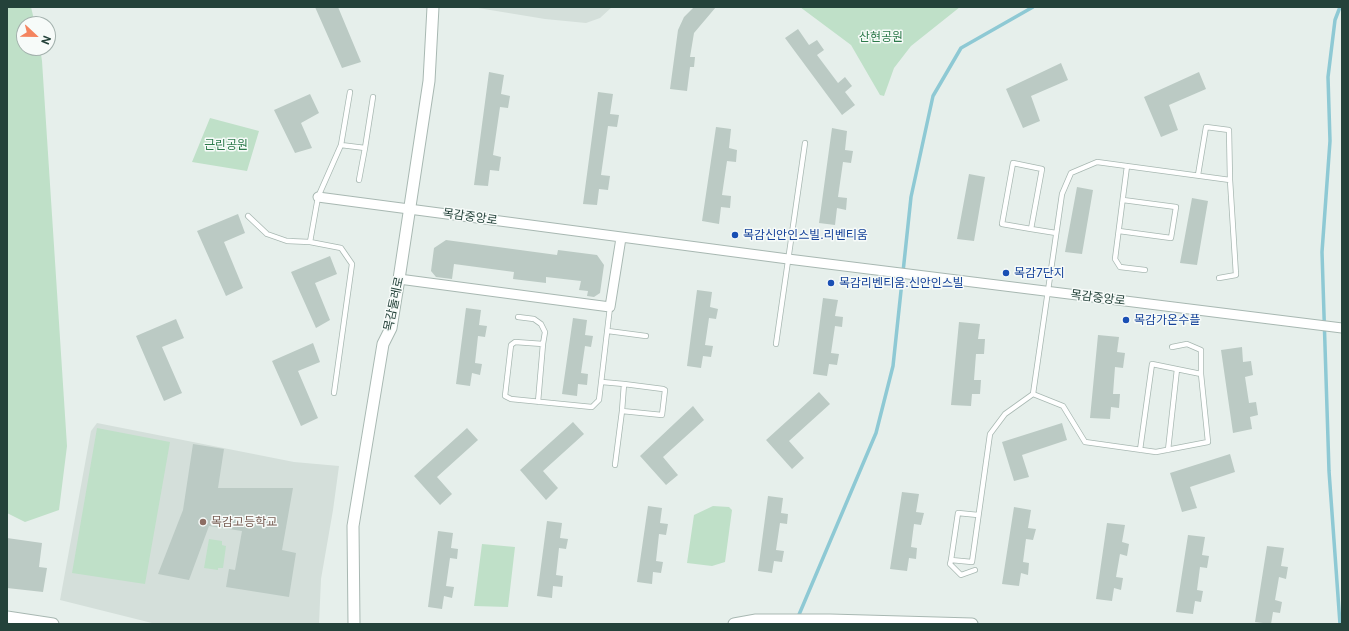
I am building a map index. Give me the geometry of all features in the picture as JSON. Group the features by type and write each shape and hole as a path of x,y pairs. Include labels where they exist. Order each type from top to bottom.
{"street":[{"name":"목감둘레로","path":"354,624 353,526 383,344 391,328 400,279 409,209 429,81 433,7"},
{"name":"목감중앙로","path":"318,197 621,238 1342,328"},
{"path":"400,279 610,307 621,238"},
{"path":"7,617 53,624"},
{"path":"734,624 756,620 830,620 972,624"}],"lane":[{"path":"310,242 318,197 341,145 350,92"},
{"path":"359,180 373,97"},
{"path":"1198,175 1206,127 1229,130 1230,180 1236,275 1218,278"},
{"path":"776,344 805,143"},
{"path":"341,145 365,148"},
{"path":"951,560 972,562 990,434 1005,414 1033,394 1062,194 1071,173 1097,162 1230,180"},
{"path":"1031,229 1042,168 1013,164 1002,224 1031,229 1056,233"},
{"path":"1127,166 1115,259 1120,267 1145,270"},
{"path":"1119,231 1171,238 1176,207 1123,200"},
{"path":"248,216 267,234 287,241 310,242 341,248 352,264 334,393"},
{"path":"543,344 515,342 511,345 506,396 511,399 592,407 599,400 610,307"},
{"path":"518,317 534,319 541,324 544,332 538,402"},
{"path":"608,331 646,336"},
{"path":"1033,394 1064,406 1085,442 1156,452 1208,442 1200,374 1201,350 1187,344 1172,347"},
{"path":"1140,450 1152,364 1200,374"},
{"path":"1168,450 1177,369"},
{"path":"602,382 662,389 666,392 662,415 622,411"},
{"path":"615,465 624,384"},
{"path":"975,570 961,575 950,564 958,513 978,515"}],"shaded area":[{"path":"472,7 612,7 600,18 586,23 545,19"},
{"name":"목감고등학교","path":"97,423 294,462 339,466 321,579 319,624 156,624 60,600 91,431"}],"green space":[{"path":"7,7 31,7 33,16 16,16 16,56 41,56 42,61 67,446 59,510 25,522 7,513"},
{"name":"산현공원","path":"800,7 960,7 911,46 894,68 884,96 880,95 851,45"},
{"name":"근린공원","path":"210,118 259,131 247,171 192,162"},
{"path":"97,428 170,442 145,584 72,573"},
{"path":"713,506 729,507 732,510 725,562 712,566 687,563 694,515"},
{"path":"209,539 222,541 222,545 226,546 223,568 218,568 218,570 204,568"},
{"path":"482,544 515,547 508,607 474,606"}],"building":[{"path":"315,7 338,7 361,62 342,68"},
{"path":"694,7 716,7 694,33 690,57 695,57 694,67 690,67 687,91 670,89 678,30 684,17"},
{"path":"798,29 809,45 817,40 824,50 817,55 838,83 845,77 852,86 845,92 855,105 842,115 785,38"},
{"path":"1061,63 1068,80 1031,96 1040,121 1023,128 1006,89"},
{"path":"489,72 504,75 501,94 510,96 508,108 500,107 493,155 501,157 499,171 490,170 488,186 474,185"},
{"path":"1199,72 1206,89 1169,105 1178,130 1161,137 1144,97"},
{"path":"598,92 613,94 610,114 619,115 617,127 608,126 601,175 610,176 608,190 599,189 597,205 583,204"},
{"path":"310,94 319,113 301,123 312,148 295,153 274,110"},
{"path":"716,127 731,129 729,148 737,150 736,162 727,161 722,195 731,196 730,208 721,207 719,224 702,221"},
{"path":"832,128 847,131 845,150 853,151 851,163 843,162 838,197 847,198 846,210 837,208 835,225 819,223"},
{"path":"969,174 985,177 974,241 957,239"},
{"path":"1077,187 1093,190 1082,254 1065,252"},
{"path":"1192,198 1208,201 1197,265 1180,263"},
{"path":"238,214 245,233 224,242 243,288 226,296 197,231"},
{"path":"446,240 557,255 558,250 597,255 604,265 600,293 594,297 587,296 588,291 579,290 581,281 546,277 546,283 513,279 514,272 454,264 452,279 436,277 431,271 434,248"},
{"path":"330,256 337,274 315,283 330,320 316,328 291,272"},
{"path":"697,290 712,292 710,307 718,309 716,319 709,318 705,345 713,346 711,357 703,356 701,368 687,366"},
{"path":"823,298 838,300 835,316 843,317 842,327 835,326 831,353 839,354 837,365 829,364 827,376 813,374"},
{"path":"466,308 481,310 479,325 487,326 485,337 478,336 475,363 482,364 480,375 472,373 470,386 456,384"},
{"path":"573,318 587,320 585,335 593,336 591,347 585,346 581,373 588,374 587,385 578,384 577,396 562,394"},
{"path":"176,319 184,338 162,347 182,393 164,401 136,336"},
{"path":"959,322 980,324 978,339 985,339 984,354 976,354 974,380 981,380 980,394 972,394 971,406 951,405"},
{"path":"1098,335 1119,337 1117,352 1125,353 1123,368 1115,367 1113,394 1120,394 1119,408 1111,407 1110,419 1090,418"},
{"path":"313,343 320,362 298,371 318,418 301,426 272,361"},
{"path":"1242,347 1243,362 1251,361 1253,375 1245,377 1249,403 1256,402 1258,415 1250,417 1252,429 1233,433 1221,350"},
{"path":"819,392 830,404 789,441 804,458 792,469 766,440"},
{"path":"693,406 704,420 663,457 678,475 666,485 640,456"},
{"path":"573,422 584,434 543,471 558,488 546,500 520,470"},
{"path":"1062,423 1067,440 1022,455 1029,477 1014,481 1002,442"},
{"path":"467,428 478,440 437,477 452,494 440,505 414,476"},
{"path":"193,444 224,449 218,488 293,488 282,550 296,553 289,597 226,587 229,569 235,570 242,531 209,526 189,580 158,574 183,510"},
{"path":"1230,454 1235,472 1190,487 1197,508 1182,512 1170,473"},
{"path":"902,492 919,494 916,512 924,513 921,525 914,524 911,547 917,548 916,559 909,558 907,571 890,569"},
{"path":"768,496 783,498 781,513 788,514 787,524 780,523 776,550 784,551 782,562 774,561 772,573 758,571"},
{"path":"648,506 662,508 660,523 668,524 666,535 659,534 656,561 663,562 661,573 653,572 652,584 637,582"},
{"path":"1014,507 1031,510 1028,528 1036,529 1033,540 1026,539 1023,562 1029,563 1028,575 1021,573 1019,586 1002,584"},
{"path":"547,521 562,523 560,538 568,539 566,549 559,548 556,575 563,576 562,587 553,586 552,598 537,596"},
{"path":"1107,523 1125,525 1122,542 1129,544 1127,556 1120,554 1116,577 1123,578 1121,590 1114,588 1112,601 1096,599"},
{"path":"438,531 453,533 451,548 458,549 457,559 450,558 446,586 454,587 452,598 444,596 442,609 428,607"},
{"path":"1188,535 1205,537 1202,555 1209,556 1207,568 1200,567 1197,590 1203,591 1201,602 1195,601 1193,614 1176,612"},
{"path":"7,538 42,543 39,567 47,568 43,592 7,588"},
{"path":"1267,546 1284,548 1281,566 1288,567 1286,579 1279,577 1275,600 1282,602 1280,613 1273,612 1271,624 1255,622"}],"waterway":[{"path":"798,617 876,433 893,366 911,197 933,96 961,48 1033,7"},
{"path":"1340,7 1335,20 1328,77 1330,141 1322,252 1329,471 1340,624"}],"place":[{"name":"목감신안인스빌.리벤티움","path":"735,235"},
{"name":"목감7단지","path":"1006,273"},
{"name":"목감리벤티움.신안인스빌","path":"831,283"},
{"name":"목감가온수플","path":"1126,320"},
{"name":"목감고등학교","path":"203,522"}]}
